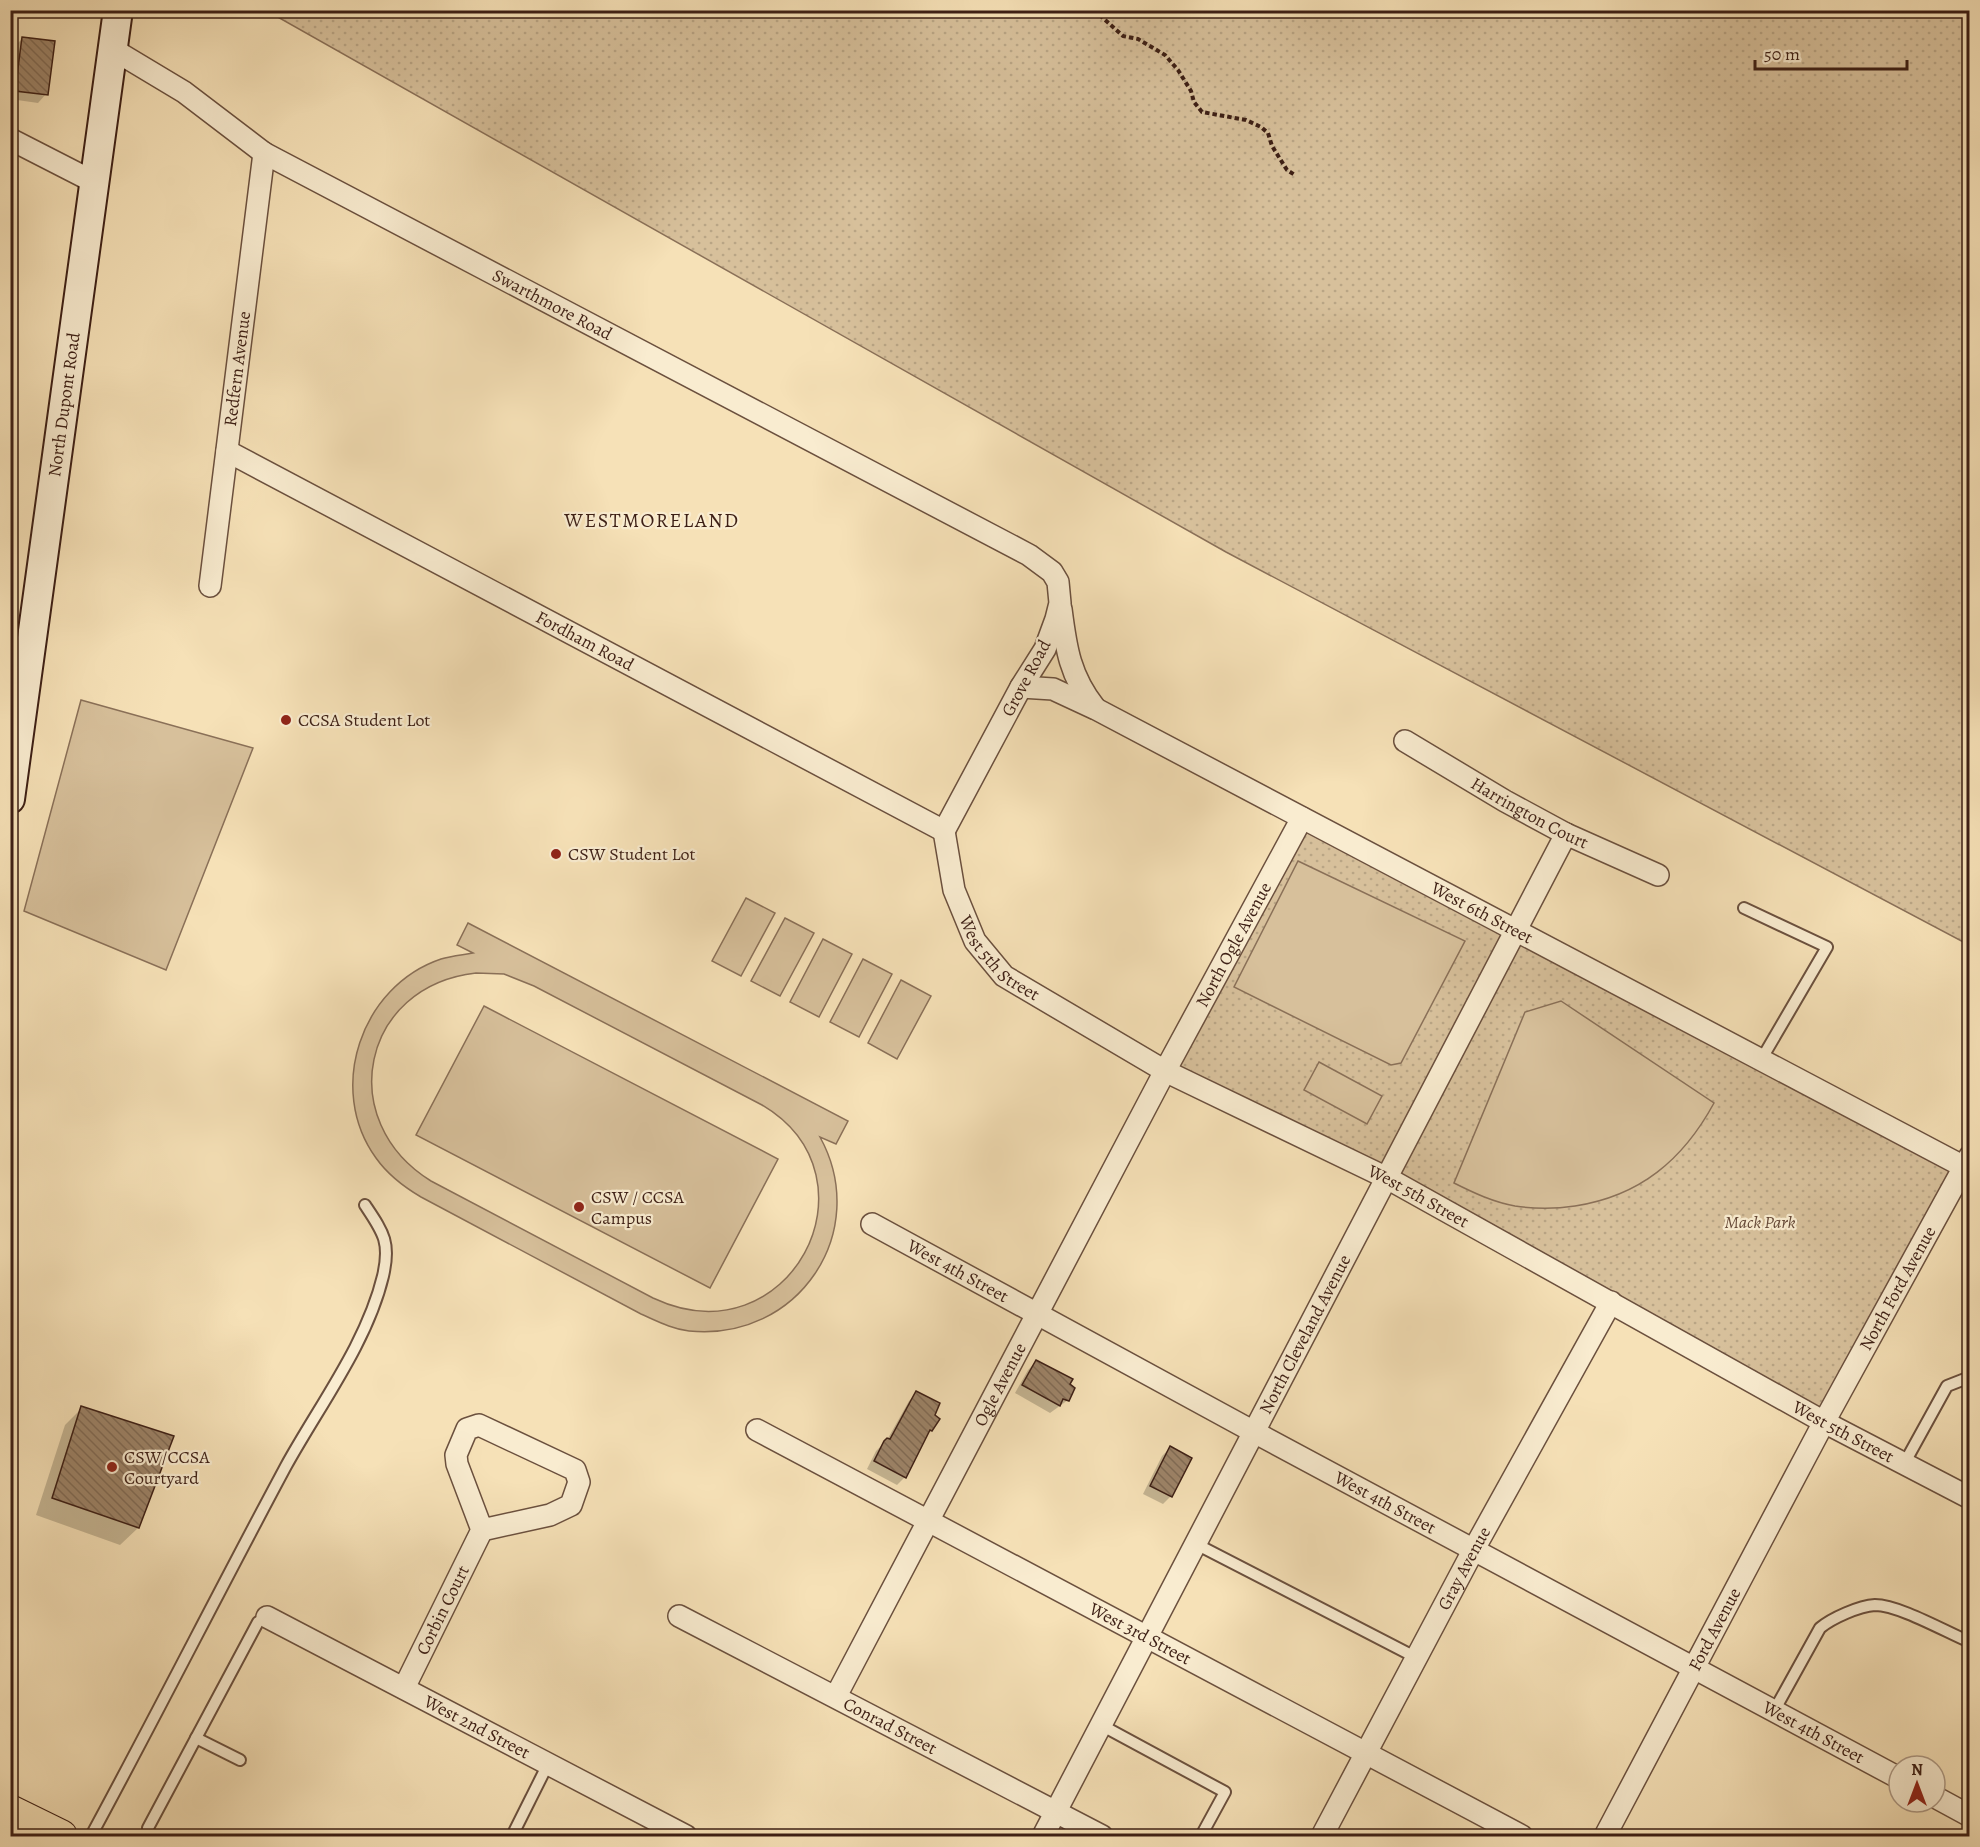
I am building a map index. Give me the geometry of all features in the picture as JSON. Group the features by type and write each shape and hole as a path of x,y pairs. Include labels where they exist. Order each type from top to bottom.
{"main road":[{"name":"North Dupont Road","path":"10,799 17,700 114,50 118,10"},
{"path":"10,1811 61,1836"}],"street":[{"name":"Swarthmore Road","path":"114,50 184,93 264,153 1029,555 1052,572 1060,590 1060,603"},
{"path":"10,139 94,182"},
{"name":"Redfern Avenue","path":"210,586 264,153"},
{"name":"Fordham Road","path":"227,451 944,831"},
{"name":"Grove Road","path":"944,831 1045,649 1060,603"},
{"name":"West 6th Street","path":"1060,603 1071,666 1082,691 1096,709 1761,1060 1968,1164"},
{"path":"1022,687 1053,689 1096,709"},
{"name":"Harrington Court","path":"1405,741 1505,801 1566,834 1658,875"},
{"name":"North Ogle Avenue","path":"1165,1071 1302,818"},
{"name":"West 5th Street","path":"944,831 954,890 975,941 1004,976 1165,1071 1386,1178 1824,1422 1970,1498"},
{"name":"North Cleveland Avenue","path":"1042,1836 1566,834"},
{"name":"Ogle Avenue","path":"836,1696 1165,1071"},
{"name":"North Ford Avenue","path":"1824,1422 1968,1164"},
{"name":"West 4th Street","path":"872,1224 1887,1772"},
{"name":"Gray Avenue","path":"1322,1836 1474,1549 1611,1302"},
{"name":"Ford Avenue","path":"1605,1836 1824,1422"},
{"path":"478,1425 575,1470 579,1482 571,1505 550,1515 482,1530 457,1464 456,1455 467,1429 478,1425"},
{"name":"West 3rd Street","path":"757,1430 1522,1836"},
{"name":"Corbin Court","path":"404,1688 482,1530"},
{"name":"Conrad Street","path":"679,1616 1102,1836"},
{"name":"West 2nd Street","path":"267,1617 686,1836"},
{"path":"1947,1804 1970,1816"}],"lane":[{"path":"1744,908 1827,947 1761,1060"},
{"path":"91,1836 270,1497 353,1350 371,1310 383,1276 387,1246 365,1205"},
{"path":"1904,1464 1947,1386 1970,1377"},
{"path":"1196,1544 1417,1658"},
{"path":"1774,1711 1820,1628 1832,1618 1873,1605 1891,1607 1970,1642"},
{"path":"148,1828 258,1622 267,1617"},
{"path":"1101,1725 1225,1792 1201,1836"},
{"path":"196,1738 240,1760"},
{"path":"512,1836 548,1764"}],"path":[{"path":"1094,10 1123,36 1138,39 1166,55 1178,70 1194,102 1202,112 1246,120 1261,127 1268,133 1272,146 1287,170 1295,175"}],"green space":[{"path":"267,11 1969,11 1969,945 1226,552"},
{"path":"81,700 253,748 166,970 24,911"},
{"name":"Mack Park","path":"1302,818 1964,1167 1824,1422 1165,1071"},
{"path":"1298,861 1465,941 1401,1063 1391,1065 1234,987"},
{"path":"746,898 775,913 741,976 712,961"},
{"path":"785,918 814,933 780,996 751,981"},
{"path":"468,923 848,1121 836,1144 820,1137 834,1173 837,1209 830,1243 815,1274 792,1300 763,1319 728,1330 689,1331 671,1327 641,1314 421,1197 402,1185 386,1170 376,1158 361,1131 354,1102 354,1072 360,1043 372,1016 390,992 413,972 441,959 473,953 457,945","holes":["476,973 504,974 534,986 762,1105 798,1137 816,1175 817,1215 805,1253 780,1284 745,1305 702,1311 653,1298 431,1181 400,1155 381,1125 372,1092 374,1059 386,1029 407,1003 437,983"]},
{"path":"823,939 852,954 819,1017 790,1002"},
{"path":"863,959 892,974 859,1037 830,1022"},
{"path":"901,980 931,996 897,1059 868,1043"},
{"path":"1561,1001 1714,1103 1702,1123 1674,1158 1639,1184 1620,1194 1598,1201 1560,1208 1522,1207 1491,1200 1454,1183 1525,1012"},
{"path":"484,1006 778,1159 710,1288 416,1135"},
{"path":"1319,1062 1382,1096 1367,1124 1304,1090"}],"building":[{"path":"22,37 55,41 48,95 15,91"},
{"path":"1036,1360 1073,1379 1070,1384 1075,1388 1069,1401 1063,1399 1060,1406 1022,1385"},
{"path":"916,1391 940,1403 935,1415 940,1419 932,1431 930,1430 906,1478 874,1461 884,1441 887,1438 890,1439"},
{"name":"CSW/CCSA Courtyard","path":"81,1406 174,1436 139,1528 52,1498"},
{"path":"1170,1446 1192,1458 1172,1497 1150,1486"}],"place":[{"name":"CCSA Student Lot","path":"286,720"},
{"name":"CSW Student Lot","path":"556,854"},
{"name":"CSW / CCSA Campus","path":"579,1207"},
{"name":"CSW/CCSA Courtyard","path":"112,1467"}],"district":[{"name":"WESTMORELAND","path":"652,520"}]}
